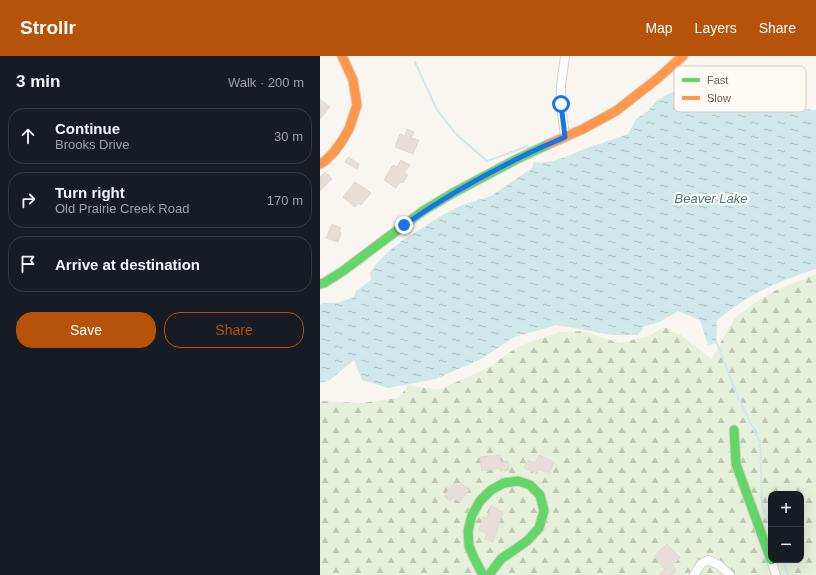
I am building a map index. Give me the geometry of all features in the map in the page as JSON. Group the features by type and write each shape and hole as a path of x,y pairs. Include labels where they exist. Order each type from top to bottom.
{"street":[{"path":"320,164 334,152 342,141 357,105 353,80 342,56"},
{"path":"565,56 561,85 561,104 565,137"},
{"path":"320,284 343,271 423,211 453,193 517,158 583,129 616,111 657,79 683,56"},
{"path":"734,430 736,464 768,552"},
{"path":"483,575 469,546 468,531 472,515 480,501 491,490 504,483 518,482 530,485 540,495 544,510 539,528 527,541 501,559 489,575"},
{"path":"694,575 701,564 708,560 719,565 730,575"},
{"path":"772,563 776,575"}],"green space":[{"path":"816,274 816,575 320,575 320,401 361,403 399,398 408,385 438,390 486,369 519,346 560,332 582,331 619,343 649,336 664,327 681,335 711,359 735,318 774,291"}],"water":[{"name":"Beaver Lake","path":"674,91 674,112 806,112 806,109 816,110 816,269 776,284 753,295 739,304 717,320 716,343 708,345 700,320 678,311 660,322 645,326 638,335 613,335 557,325 514,337 481,359 436,379 388,388 362,380 354,360 330,380 320,383 320,305 323,303 337,303 354,297 356,291 371,280 370,273 376,264 390,250 409,236 446,213 462,205 491,196 532,168 534,162 541,163 555,160 628,134 636,119 648,111 657,100"}],"building":[{"path":"320,99 330,107 320,119"},
{"path":"407,129 414,132 411,138 419,140 413,154 395,147 400,134 405,136"},
{"path":"348,157 359,164 357,169 345,162"},
{"path":"401,160 410,165 404,173 408,175 403,183 400,182 396,188 384,180 393,165 397,167"},
{"path":"325,172 332,179 320,191 320,177"},
{"path":"355,182 371,193 361,205 358,203 355,207 343,197"},
{"path":"332,224 341,228 338,242 326,238"},
{"path":"500,455 501,462 508,461 509,470 500,471 500,468 482,471 480,457"},
{"path":"539,455 554,462 549,474 539,469 537,474 524,468 528,460 535,463"},
{"path":"454,483 458,486 461,483 469,490 459,502 453,497 450,501 444,496"},
{"path":"491,506 503,512 493,542 485,539 487,533 479,530 483,517 487,518"},
{"path":"667,544 680,558 672,565 676,570 671,575 659,575 665,569 654,556"}],"waterway":[{"path":"415,62 437,110 456,134 487,161 528,147"},
{"path":"716,341 738,397 760,442 762,505 770,527"},
{"path":"784,563 788,575"}],"traffic: fast":[{"path":"320,284 343,271 423,211 453,193 549,144"},
{"path":"734,430 736,464 768,552"},
{"path":"483,575 469,546 468,531 472,515 480,501 491,490 504,483 518,481 530,485 540,495 544,511 539,528 527,541 501,559 489,575"}],"traffic: slow":[{"path":"320,164 334,152 342,141 349,129 357,105 353,80 342,56"},
{"path":"549,144 583,129 616,111 657,79 683,56"}],"route":[{"path":"404,225 423,211 485,175 517,158 565,137 561,104"}]}
